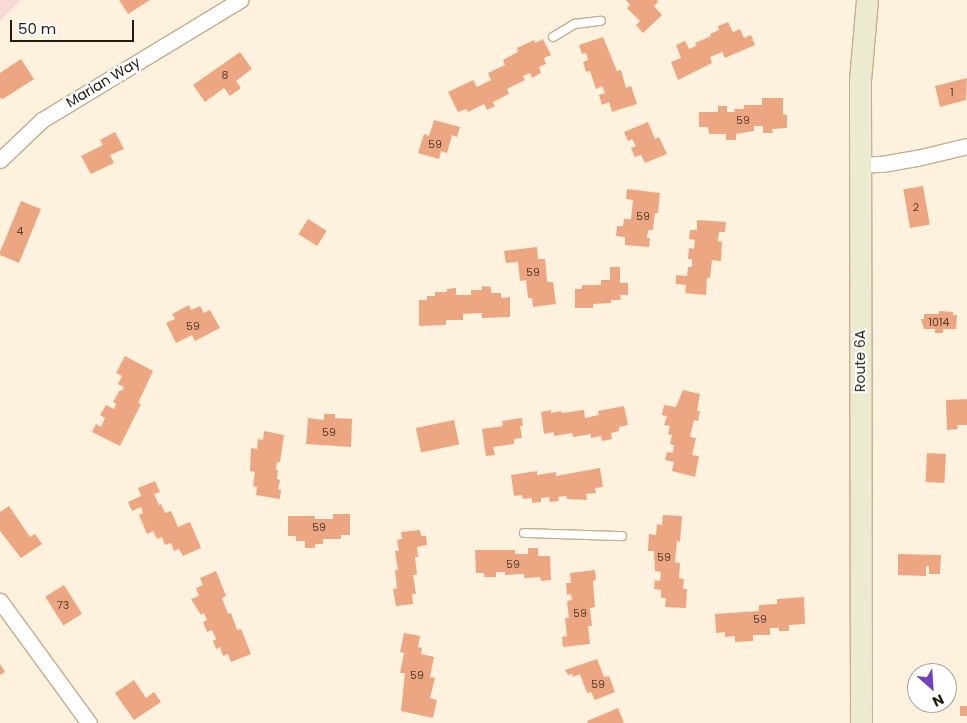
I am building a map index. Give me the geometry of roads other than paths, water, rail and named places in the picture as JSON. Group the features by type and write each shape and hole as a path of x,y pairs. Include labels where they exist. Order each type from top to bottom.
{"main road":[{"name":"Route 6A","path":"861,723 860,80 867,0"}],"street":[{"name":"Marian Way","path":"0,160 42,120 240,0"},
{"path":"860,165 882,164 917,158 967,146"},
{"path":"0,601 89,723"}],"lane":[{"path":"552,37 575,24 601,21"},
{"path":"524,533 622,536"}]}
